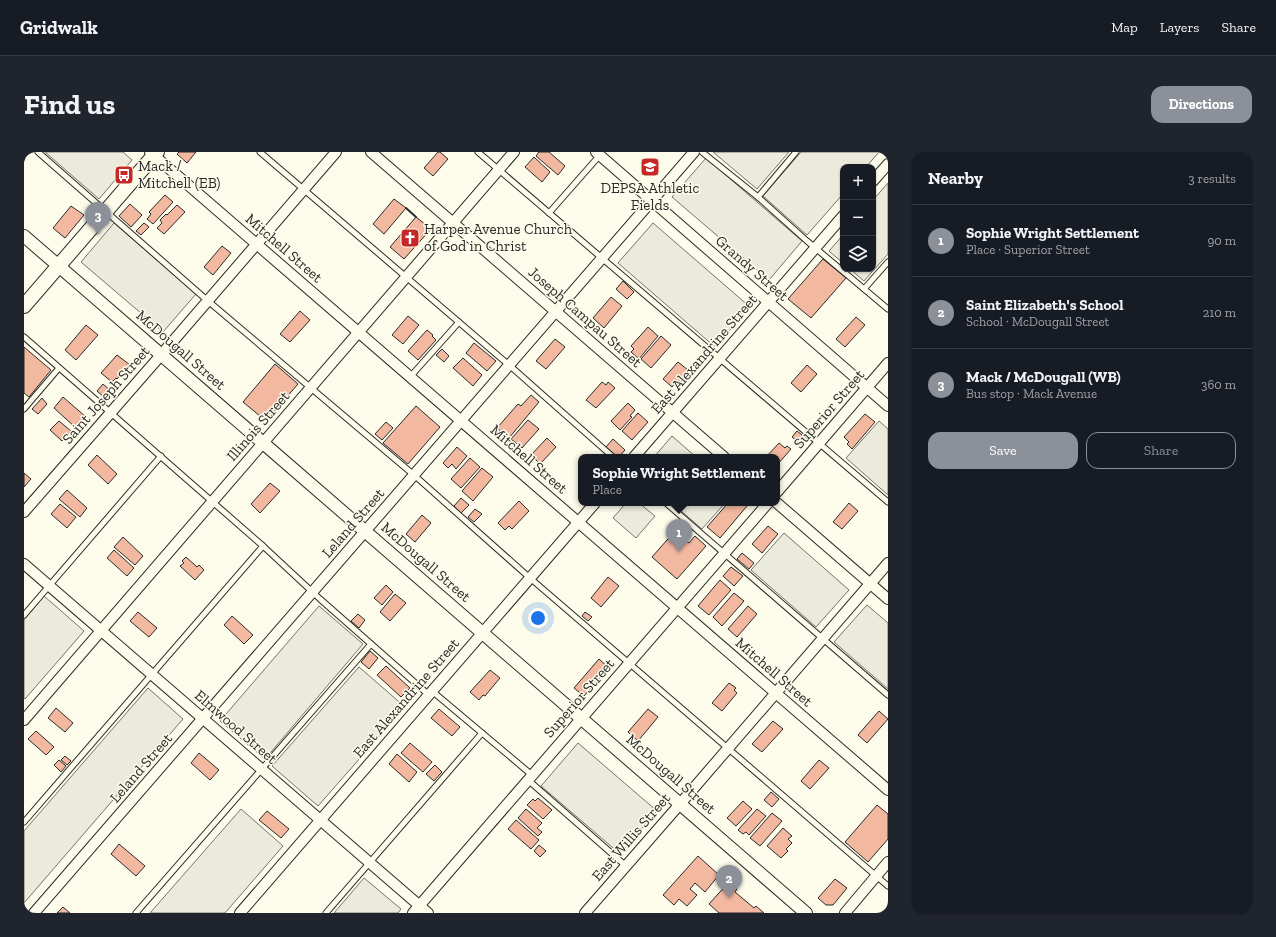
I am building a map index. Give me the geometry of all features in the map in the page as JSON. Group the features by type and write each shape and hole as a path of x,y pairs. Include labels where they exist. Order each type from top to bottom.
{"main road":[{"path":"24,306 154,153"}],"street":[{"name":"Saint Joseph Street","path":"24,512 336,152"},
{"name":"Joseph Campau Street","path":"371,152 721,454"},
{"name":"Illinois Street","path":"24,720 514,152"},
{"name":"Leland Street","path":"34,913 204,719 312,592 694,152"},
{"name":"Mitchell Street","path":"154,153 256,244 888,790"},
{"name":"Grandy Street","path":"598,154 888,406"},
{"path":"876,178 888,164"},
{"name":"East Alexandrine Street","path":"637,454 840,219"},
{"name":"McDougall Street","path":"24,236 806,913"},
{"name":"Superior Street","path":"780,488 888,363"},
{"name":"East Alexandrine Street","path":"240,913 592,506"},
{"name":"Superior Street","path":"416,909 765,506"},
{"path":"780,506 888,598"},
{"name":"East Willis Street","path":"585,913 888,563"},
{"name":"Elmwood Street","path":"24,564 369,862 416,909 428,913"},
{"path":"844,913 888,862"}],"lane":[{"path":"38,152 208,301 414,475 530,578 888,886"},
{"path":"260,152 510,365 610,454"},
{"path":"478,152 888,502"},
{"path":"702,152 758,197 815,248 888,309"},
{"path":"758,197 796,152"},
{"path":"549,213 598,154"},
{"path":"864,289 888,262"},
{"path":"410,377 459,322"},
{"path":"24,337 263,546 371,644 482,733 626,866"},
{"path":"24,409 59,368"},
{"path":"24,615 161,456"},
{"path":"669,506 888,695"},
{"path":"24,822 263,546"},
{"path":"136,913 371,644"},
{"path":"326,913 482,733"}],"shaded area":[{"path":"45,152 123,152 132,160 99,199"},
{"path":"713,152 789,152 757,189"},
{"path":"801,152 879,152 869,164 840,164 840,197 807,235 763,196"},
{"path":"706,158 802,241 769,280 672,197"},
{"path":"888,183 888,254 876,268 876,200 876,197"},
{"path":"114,223 196,294 163,332 81,262"},
{"path":"653,223 750,307 715,347 618,263"},
{"path":"840,238 840,260 829,251"},
{"path":"854,272 872,272 864,281"},
{"path":"879,421 888,429 888,495 846,458"},
{"path":"672,436 693,454 657,454"},
{"path":"623,506 643,506 655,516 636,538 613,518"},
{"path":"675,506 722,506 702,529"},
{"path":"784,533 849,590 816,627 751,570"},
{"path":"44,596 84,631 25,699 24,620"},
{"path":"867,605 888,623 888,689 834,642"},
{"path":"319,606 363,644 265,759 220,721"},
{"path":"359,667 405,707 318,806 272,766"},
{"path":"148,688 183,719 24,903 24,831"},
{"path":"578,743 657,811 620,854 541,786"},
{"path":"241,809 283,846 225,913 150,913"},
{"path":"364,878 401,909 398,913 334,913"}],"building":[{"path":"179,152 196,152 187,163 177,154"},
{"path":"438,152 448,159 433,176 424,168"},
{"path":"539,152 549,152 565,166 558,175 536,156"},
{"path":"534,157 550,172 542,182 525,167"},
{"path":"165,195 173,202 153,224 147,219 151,214 149,212"},
{"path":"394,199 406,208 384,234 373,224"},
{"path":"130,204 142,215 131,227 119,216"},
{"path":"177,205 185,212 164,234 157,228 162,223 160,220"},
{"path":"71,206 84,215 65,238 53,228"},
{"name":"Harper Avenue Church of God in Christ","path":"416,217 431,229 404,259 390,247"},
{"path":"144,223 149,227 141,235 136,231"},
{"path":"222,246 231,253 213,275 204,267"},
{"path":"823,259 846,278 811,318 788,299"},
{"path":"623,281 634,292 627,299 616,289"},
{"path":"611,297 622,306 604,328 593,318"},
{"path":"300,311 310,320 290,342 280,334"},
{"path":"408,316 419,325 403,344 392,335"},
{"path":"856,317 865,325 845,347 836,339"},
{"path":"86,325 98,335 76,360 65,350"},
{"path":"648,327 658,336 639,359 631,352 634,349 631,346"},
{"path":"427,330 436,340 418,360 408,351"},
{"path":"661,336 671,345 651,368 641,359"},
{"path":"555,339 565,347 546,369 536,361"},
{"path":"474,343 496,361 487,371 466,353"},
{"path":"24,347 51,370 29,397 24,393"},
{"path":"442,349 449,356 444,362 436,355"},
{"path":"117,355 130,365 117,379 116,378 112,382 101,373"},
{"path":"463,358 482,375 473,386 453,368"},
{"path":"678,362 688,370 683,376 685,377 679,384 676,382 672,387 663,379"},
{"path":"275,364 298,384 266,421 243,402"},
{"path":"807,365 817,374 801,392 791,383"},
{"path":"602,382 606,385 608,382 615,388 596,408 586,400"},
{"path":"103,384 112,392 106,399 97,391"},
{"path":"531,395 539,402 509,438 497,428 518,404 521,406"},
{"path":"63,397 86,417 76,428 54,408"},
{"path":"42,398 47,404 38,414 32,409"},
{"path":"628,403 635,410 630,416 632,417 620,430 611,421"},
{"path":"416,406 440,427 408,464 383,443"},
{"path":"638,413 648,422 632,440 622,431"},
{"path":"865,414 875,422 852,449 847,444 849,442 844,437"},
{"path":"528,420 539,429 522,448 511,439"},
{"path":"59,421 71,431 62,441 50,430"},
{"path":"386,422 393,428 382,440 375,434"},
{"path":"797,431 807,439 802,445 792,437"},
{"path":"547,438 556,447 540,464 531,455"},
{"path":"613,439 625,450 622,454 614,454 606,447"},
{"path":"779,443 785,448 787,446 791,449 780,462 780,454 769,454"},
{"path":"457,447 467,456 456,469 452,464 448,468 443,463"},
{"path":"97,455 117,474 108,484 88,465"},
{"path":"470,458 480,467 461,488 451,479"},
{"path":"482,468 493,477 473,501 462,491"},
{"path":"24,473 31,479 24,487"},
{"path":"270,483 280,491 260,513 251,504"},
{"path":"67,490 87,508 80,517 59,499"},
{"path":"461,498 469,505 461,513 454,506"},
{"path":"519,501 529,511 512,529 509,526 505,530 498,523"},
{"path":"849,503 858,511 842,529 833,522"},
{"path":"60,504 76,517 67,528 51,514"},
{"path":"725,506 747,506 720,538 707,527"},
{"path":"475,509 482,514 474,522 468,517"},
{"path":"422,515 431,523 415,542 406,534"},
{"path":"768,526 778,534 762,553 752,544"},
{"path":"675,531 689,543 695,536 706,546 677,579 652,557"},
{"path":"123,537 143,556 135,565 114,547"},
{"path":"114,550 134,568 127,576 107,558"},
{"path":"742,553 754,563 749,569 737,559"},
{"path":"186,557 197,567 199,565 204,570 195,580 180,566 184,563 182,561"},
{"path":"731,567 743,576 734,586 723,576"},
{"path":"608,577 619,586 601,607 591,598"},
{"path":"720,580 731,590 709,615 698,606"},
{"path":"386,585 393,592 382,605 374,598"},
{"path":"734,593 744,601 722,626 713,617"},
{"path":"395,594 406,603 390,621 380,612"},
{"path":"748,606 757,614 737,637 728,629"},
{"path":"138,612 157,628 149,637 130,621"},
{"path":"585,612 592,617 588,621 582,616"},
{"path":"358,614 365,620 359,628 351,621"},
{"path":"232,616 253,635 244,644 224,625"},
{"path":"370,651 378,658 369,669 361,662"},
{"path":"599,659 609,668 584,696 574,688"},
{"path":"386,666 410,688 401,697 377,675"},
{"path":"490,670 500,678 485,696 483,695 479,700 470,692"},
{"path":"729,683 736,688 734,690 737,693 722,711 712,703"},
{"path":"56,708 73,723 65,732 48,718"},
{"path":"439,709 460,727 452,736 431,718"},
{"path":"648,709 658,717 638,741 628,732"},
{"path":"879,711 888,719 867,743 858,735"},
{"path":"773,721 783,729 762,752 752,744"},
{"path":"36,731 54,747 46,755 28,739"},
{"path":"410,743 432,762 423,772 401,753"},
{"path":"199,753 219,770 210,780 191,763"},
{"path":"397,754 417,772 409,782 389,764"},
{"path":"65,756 71,761 67,765 61,760"},
{"path":"59,760 66,766 61,772 54,765"},
{"path":"819,760 829,768 810,789 801,781"},
{"path":"435,765 442,772 434,781 426,774"},
{"path":"771,792 779,799 772,807 764,800"},
{"path":"538,798 552,810 543,819 527,805 533,799 535,801"},
{"path":"743,801 752,809 736,826 727,818"},
{"path":"877,805 888,814 888,839 868,862 845,842"},
{"path":"526,809 542,823 537,828 542,832 538,836 518,818"},
{"path":"757,809 766,816 749,835 746,832 743,834 738,830"},
{"path":"267,811 289,829 281,838 259,820"},
{"path":"772,813 782,821 760,846 750,838"},
{"path":"516,820 539,840 531,849 508,829"},
{"path":"783,828 792,836 788,839 792,843 786,849 788,851 781,858 767,846"},
{"path":"119,844 145,866 136,876 111,854"},
{"path":"539,845 546,851 540,857 534,851"},
{"path":"698,856 719,875 705,892 695,883 690,889 697,895 687,906 679,899 674,905 663,895"},
{"path":"835,879 847,888 833,905 826,905 818,898"},
{"path":"729,882 737,889 735,892 754,908 756,906 764,913 719,913 709,904"},
{"path":"63,907 70,913 57,913"}],"wall":[{"path":"406,208 416,217"}],"place":[{"name":"DEPSA Athletic Fields","path":"650,167"},
{"name":"Mack / Mitchell (EB)","path":"124,175"},
{"name":"Mack / McDougall (WB)","path":"98,235"},
{"name":"Harper Avenue Church of God in Christ","path":"410,238"},
{"name":"Sophie Wright Settlement","path":"679,552"},
{"name":"Saint Elizabeth's School","path":"729,898"}]}
